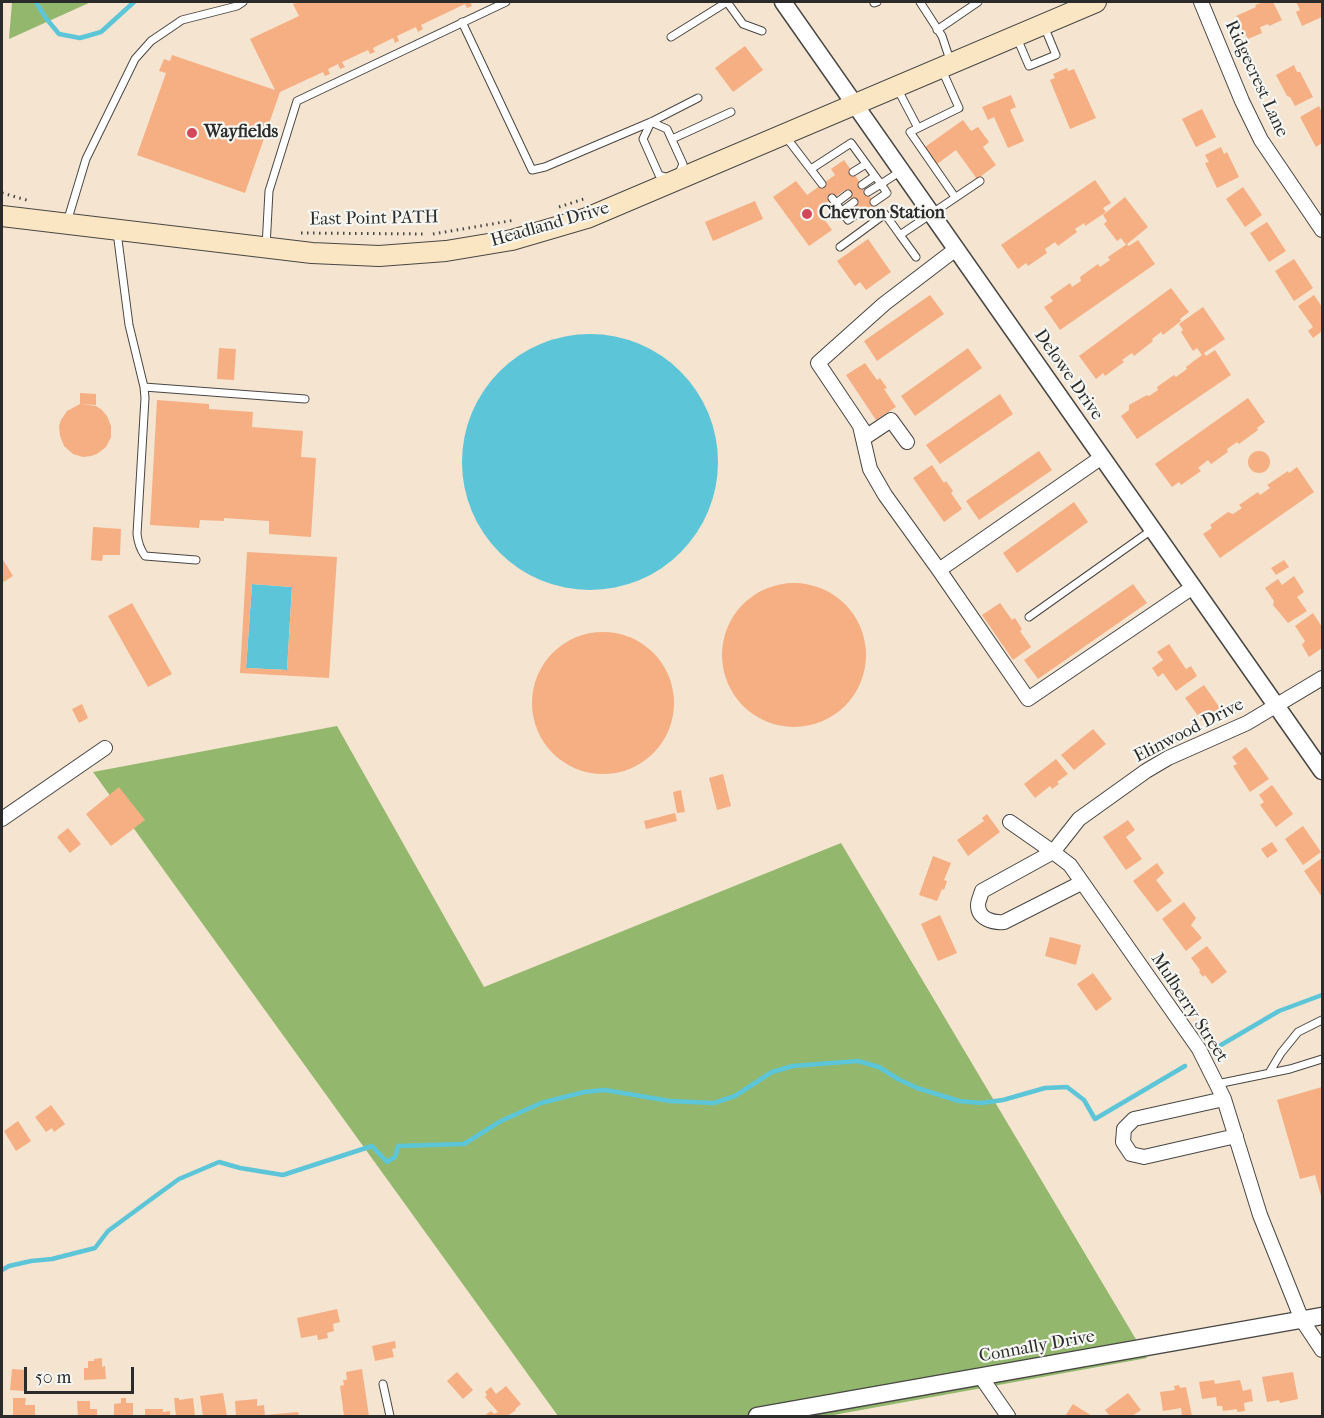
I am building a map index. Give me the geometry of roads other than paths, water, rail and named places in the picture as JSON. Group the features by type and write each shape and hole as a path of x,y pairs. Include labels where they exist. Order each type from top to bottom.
{"main road":[{"name":"Headland Drive","path":"2,216 117,230 266,238 312,253 379,256 446,251 512,240 587,218 1096,2"}],"street":[{"name":"Delowe Drive","path":"783,2 1323,771"},
{"name":"Ridgecrest Lane","path":"1201,2 1242,101 1262,140 1323,230"},
{"path":"907,442 891,420 867,436 818,363 884,304 956,249"},
{"path":"860,426 870,469 885,495 1028,699 1193,587"},
{"path":"939,570 1102,457"},
{"name":"Elinwood Drive","path":"1053,852 1079,819 1146,771 1168,758 1247,723 1323,678"},
{"path":"2,819 105,748"},
{"name":"Mulberry Street","path":"1010,822 1070,865 1199,1049 1224,1099 1260,1215 1302,1320 1323,1350"},
{"path":"1053,852 982,891 978,905 980,914 986,920 996,923 1004,922 1081,882"},
{"path":"1224,1099 1134,1119 1124,1129 1123,1142 1131,1154 1144,1157 1236,1136"},
{"name":"Connally Drive","path":"758,1416 1323,1316"},
{"path":"981,1377 1008,1416"}],"lane":[{"path":"67,224 86,159 135,59 151,41 182,20 237,6 243,2"},
{"path":"266,238 269,191 297,101 506,2"},
{"path":"671,37 727,2 743,24 762,31"},
{"path":"920,2 942,36 946,66 959,108 910,132 955,197"},
{"path":"937,30 978,2"},
{"path":"462,22 532,170 545,167 651,122 698,98"},
{"path":"1016,36 1029,66 1056,55 1043,24"},
{"path":"897,87 918,128"},
{"path":"672,140 731,112"},
{"path":"651,122 667,129 683,164 676,180 659,175 643,139 651,122"},
{"path":"784,135 822,184"},
{"path":"811,170 851,143 887,193 874,202"},
{"path":"853,172 866,164"},
{"path":"868,192 901,171"},
{"path":"862,185 875,176"},
{"path":"900,235 980,181"},
{"path":"848,194 834,201 848,220 860,212"},
{"path":"842,211 854,202"},
{"path":"840,247 885,214 916,257"},
{"path":"117,230 129,325 145,398 137,521 138,543 145,556 196,560"},
{"path":"144,387 305,399"},
{"path":"1029,617 1153,529"},
{"path":"1269,1073 1298,1032 1323,1020"},
{"path":"1217,1084 1323,1059"},
{"path":"383,1384 390,1416"}],"water":[{"path":"590,334 627,340 650,349 671,363 689,381 708,413 715,437 718,462 712,499 703,522 689,543 671,561 639,580 615,587 590,590 553,584 530,575 509,561 491,543 472,511 465,487 462,462 468,425 477,402 491,381 509,363 541,344 565,337"},
{"path":"252,584 292,587 287,670 246,668"}],"waterway":[{"path":"36,2 59,34 80,38 101,32 134,2"},
{"path":"1221,1045 1279,1011 1322,995"},
{"path":"2,1270 9,1266 52,1259 95,1248 108,1231 179,1179 219,1162 283,1175 372,1146 387,1162 395,1157 398,1146 464,1144 501,1121 541,1103 584,1092 605,1090 670,1101 714,1103 735,1096 772,1072 793,1066 858,1061 879,1067 917,1088 959,1101 981,1103 1003,1100 1045,1088 1067,1087 1084,1100 1095,1119 1185,1066"}],"place":[{"name":"Wayfields","path":"192,133"},
{"name":"Chevron Station","path":"807,214"}]}
